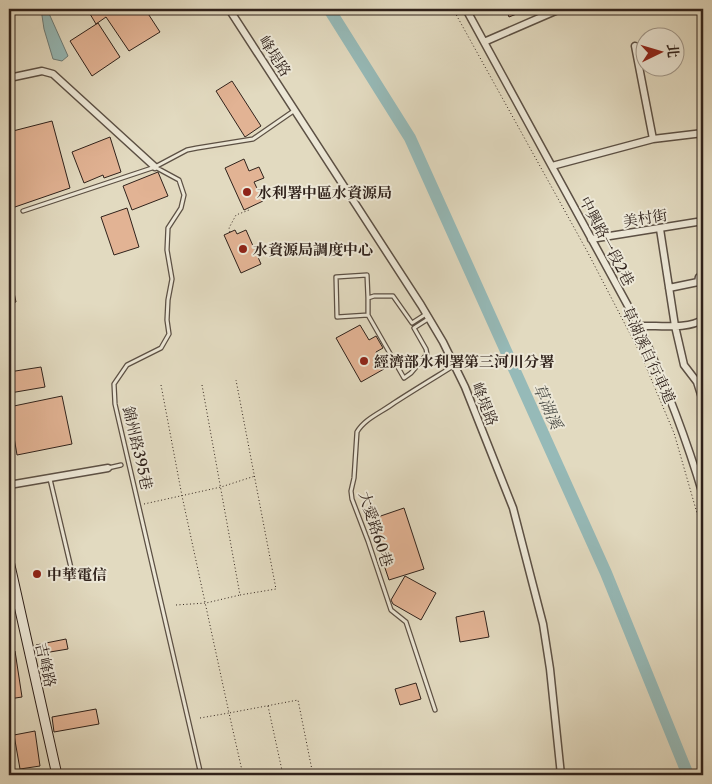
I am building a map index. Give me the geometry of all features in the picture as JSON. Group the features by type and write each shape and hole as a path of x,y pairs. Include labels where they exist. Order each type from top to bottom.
{"street":[{"name":"峰堤路","path":"229,9 427,316 455,365 513,508 536,592 550,669 561,775"},
{"name":"中興路一段2巷","path":"466,9 639,326 701,477 703,495"},
{"path":"484,42 560,9"},
{"name":"錦州路395巷","path":"9,78 42,71 53,74 154,167"},
{"path":"641,78 653,139"},
{"path":"552,166 653,139 703,133"},
{"name":"美村街","path":"591,239 703,222"},
{"path":"660,229 675,326 684,365 700,381 703,401"},
{"path":"669,288 698,282 698,277 703,276"},
{"path":"639,326 689,325 703,319"},
{"path":"9,485 108,468"},
{"name":"吉峰路","path":"9,561 57,775"}],"lane":[{"path":"23,211 154,167 187,150 253,139 295,110"},
{"name":"錦州路395巷","path":"154,167 179,180 184,195 181,208 168,228 167,250 172,279 168,310 169,334 161,348 127,365 114,384 115,404 201,775"},
{"path":"368,315 337,317 336,277 367,275 368,315 404,378 411,373 427,354 414,328 427,316"},
{"path":"368,298 374,296 394,296 412,323 427,316"},
{"name":"大愛路60巷","path":"435,710 406,622 391,610 355,508 351,491 359,428 408,393 455,365"},
{"path":"108,468 121,465"},
{"path":"50,478 72,572"}],"path":[{"name":"草湖溪自行車道","path":"453,9 587,251 641,355 674,433 703,534"},
{"path":"230,232 229,228 236,215 249,210 248,208"},
{"path":"176,605 206,603 276,589 236,380"},
{"path":"161,385 182,496 243,775"},
{"path":"202,385 240,595"},
{"path":"144,504 221,487 255,476"},
{"path":"200,718 298,700 313,775"},
{"path":"268,706 284,775"}],"water":[{"path":"41,9 47,9 68,56 62,61 53,59 44,29"}],"building":[{"path":"87,9 145,9 160,32 129,51 106,17 96,24"},
{"path":"506,9 529,9 509,17"},
{"path":"98,23 120,57 92,76 70,41"},
{"path":"232,81 261,126 245,137 216,91"},
{"path":"52,121 70,188 12,208 9,192 9,132"},
{"path":"110,137 121,172 104,178 103,175 84,183 72,152"},
{"name":"水利署中區水資源局","path":"244,159 249,171 259,167 264,178 254,182 263,201 244,210 225,168"},
{"path":"158,172 168,196 132,210 123,186"},
{"path":"127,208 139,247 114,255 101,217"},
{"name":"水資源局調度中心","path":"235,230 237,234 246,230 261,264 241,273 224,235"},
{"path":"11,278 16,302 9,303 9,279"},
{"name":"經濟部水利署第三河川分署","path":"360,325 369,340 376,336 383,348 376,352 384,369 361,382 336,338"},
{"path":"41,367 45,387 10,393 9,372"},
{"path":"62,396 72,444 17,455 9,407"},
{"path":"404,508 424,569 389,580 369,520"},
{"path":"405,576 436,593 421,620 393,604 391,600"},
{"path":"484,611 489,637 460,642 456,617"},
{"path":"66,639 68,649 38,654 36,645"},
{"path":"15,651 22,697 9,699 9,652"},
{"path":"416,683 421,699 400,705 395,689"},
{"path":"96,709 99,724 54,732 52,717"},
{"path":"35,731 40,766 20,769 14,735"}],"waterway":[{"name":"草湖溪","path":"329,9 410,138 606,573 688,775"}],"place":[{"name":"水利署中區水資源局","path":"247,192"},
{"name":"水資源局調度中心","path":"243,249"},
{"name":"經濟部水利署第三河川分署","path":"364,361"},
{"name":"中華電信","path":"37,574"}]}
